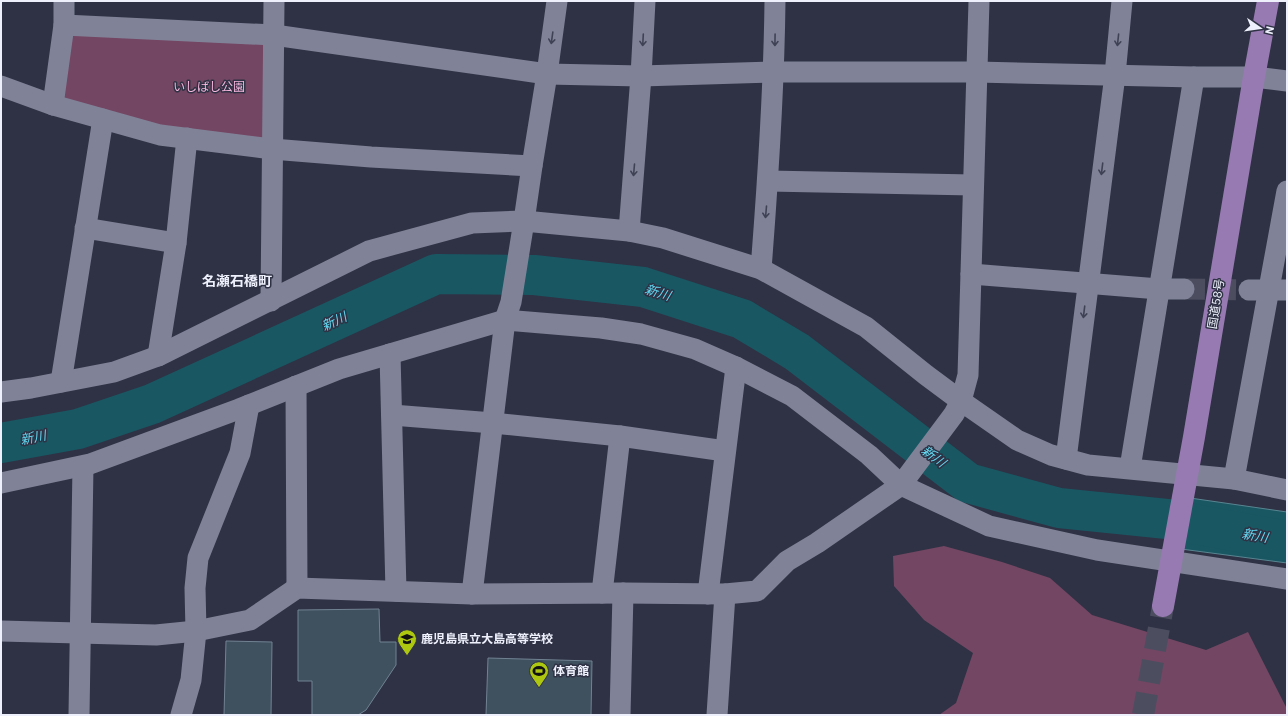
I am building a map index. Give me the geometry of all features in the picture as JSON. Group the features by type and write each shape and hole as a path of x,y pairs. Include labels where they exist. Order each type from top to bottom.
{"highway":[{"name":"国道58号","path":"1163,606 1194,437 1268,1"}],"street":[{"path":"54,105 64,25 64,1"},
{"path":"271,301 274,1"},
{"path":"472,594 508,311 523,229 557,1"},
{"path":"629,231 642,76 645,1"},
{"path":"761,269 774,72 775,1"},
{"path":"1,631 156,635 196,631 250,620 298,588 472,594 716,594 757,591 787,561 817,544 904,481 958,408 968,376 979,1"},
{"path":"1066,459 1115,75 1122,1"},
{"path":"64,25 274,35 547,74 642,76 774,72 977,72 1254,77 1287,81"},
{"path":"1130,468 1194,77"},
{"path":"1,86 54,105 160,135 272,149 371,157 532,166"},
{"path":"61,382 103,119"},
{"path":"158,356 176,243 186,138"},
{"path":"768,181 973,185"},
{"path":"1234,479 1278,290 1287,191"},
{"path":"1,392 114,372 158,356 369,251 472,223 523,229 629,231 664,238 761,269 866,327 926,375 958,408 1017,440 1051,455 1088,464 1234,479 1287,490"},
{"path":"85,228 176,243"},
{"path":"970,274 1088,284 1160,289 1184,289"},
{"path":"1249,290 1278,290"},
{"path":"1,483 83,466 249,405 339,369 390,354 508,311 641,334 695,349 736,367 792,396 904,481 989,526 1096,550 1287,578"},
{"path":"390,354 396,591"},
{"path":"717,715 716,594 725,451 736,367"},
{"path":"296,386 298,588"},
{"path":"180,715 191,680 196,631 195,588 198,558 240,453 249,405"},
{"path":"392,415 493,423 620,436 725,451"},
{"path":"602,593 620,436"},
{"path":"79,715 83,466"},
{"path":"620,715 623,593"}],"green space":[{"name":"いしばし公園","path":"70,29 268,39 267,147 60,105"},
{"path":"944,546 1002,562 1050,578 1092,615 1206,650 1248,632 1287,709 1287,715 939,715 956,703 973,653 924,620 894,586 893,556"}],"water":[{"path":"1190,498 1287,512 1287,563 1181,549"}],"building":[{"path":"379,609 380,642 396,642 396,665 366,710 358,715 312,715 312,681 298,681 298,610"},
{"path":"226,641 272,642 271,715 224,715"},
{"name":"体育館","path":"488,658 592,661 591,715 486,715"}],"waterway":[{"name":"新川","path":"1,443 78,429 152,404 436,274 534,275 643,287 742,319 797,352 968,483 1059,508 1167,519 1287,541"}],"tunnel":[{"path":"1184,289 1249,290"},
{"path":"1143,715 1163,606"}],"place":[{"name":"鹿児島県立大島高等学校","path":"407,656"},
{"name":"体育館","path":"539,688"}],"district":[{"name":"名瀬石橋町","path":"237,281"}]}
